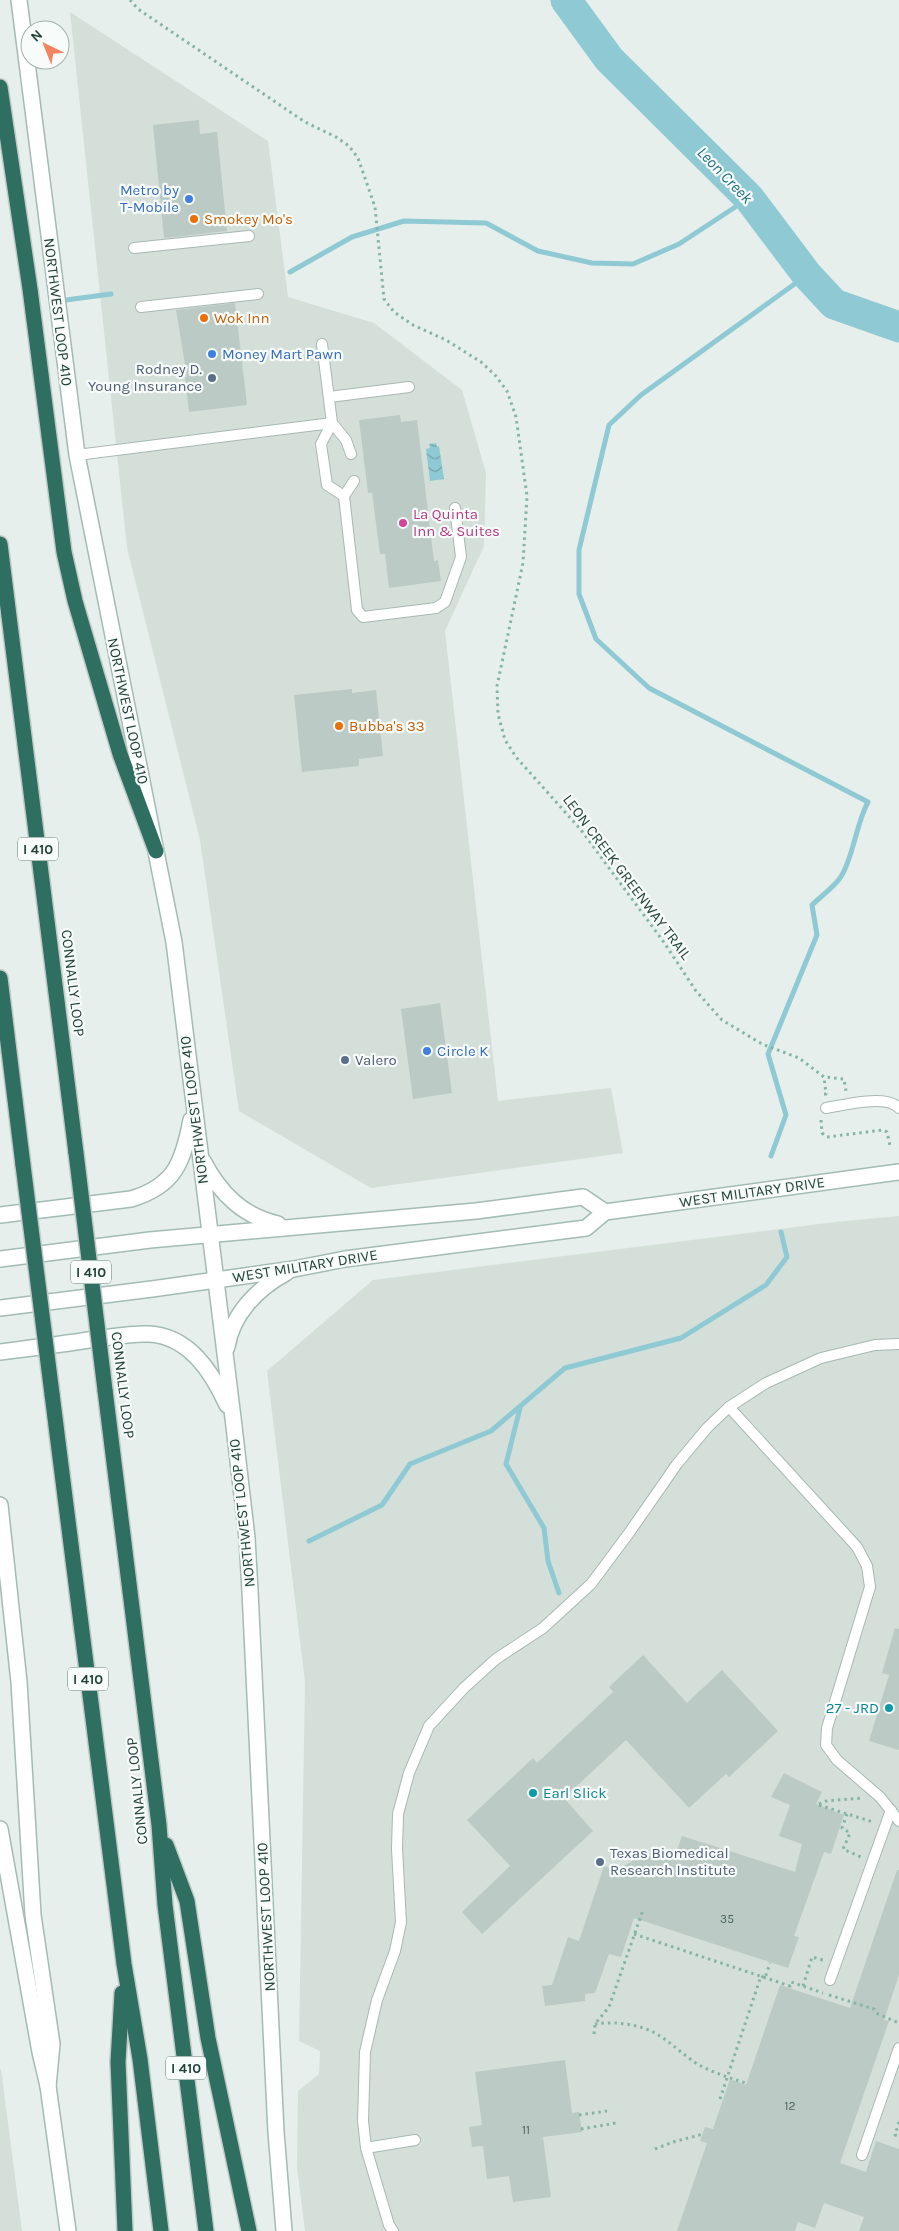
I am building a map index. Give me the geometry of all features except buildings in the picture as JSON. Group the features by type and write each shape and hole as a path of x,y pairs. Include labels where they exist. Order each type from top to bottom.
{"highway":[{"path":"0,87 30,288 54,489 64,552 73,593 120,754 156,851"},
{"name":"CONNALLY LOOP","path":"0,544 106,1390 159,1825 166,1915 206,2231"},
{"name":"I 410","path":"0,978 124,1964 140,2059 161,2231"},
{"path":"159,1825 187,1901 208,2038 249,2231"},
{"path":"124,1964 118,2062 125,2231"}],"main road":[{"name":"NORTHWEST LOOP 410","path":"19,0 77,455 174,942 247,1538 276,2132 284,2231"},
{"path":"0,1215 131,1199 155,1189 169,1178 178,1166 184,1150 194,1107"},
{"path":"200,1154 223,1192 240,1208 269,1222 300,1225"},
{"name":"WEST MILITARY DRIVE","path":"0,1308 294,1269 345,1259 586,1228 605,1212 899,1172"},
{"path":"0,1259 209,1234 476,1211 583,1197 605,1212"},
{"path":"225,1359 231,1330 246,1305 271,1282 294,1269"},
{"path":"0,1352 136,1334 167,1337 191,1351 206,1368 219,1389 232,1418"},
{"path":"0,1505 20,1691 33,1915 52,2044 48,2086"},
{"path":"0,1829 40,2052 48,2086 68,2231"}],"lane":[{"path":"134,248 249,236"},
{"path":"141,307 258,294"},
{"path":"322,344 332,423 346,440 351,454"},
{"path":"329,397 409,387"},
{"path":"77,455 332,423"},
{"path":"332,423 321,444 326,485 344,496"},
{"path":"354,481 344,496 357,610 363,617 436,608 444,602 462,557 455,508"},
{"path":"823,1111 880,1100 895,1103 899,1108"},
{"path":"390,2229 366,2148 362,2121 365,2052 376,2000 395,1951 401,1922 397,1849 398,1814 409,1774 430,1726 464,1688 496,1659 543,1628 591,1584 629,1534 677,1464 729,1407 766,1383 821,1358 875,1345 899,1344"},
{"path":"729,1407 857,1547 868,1566 870,1587 827,1728 826,1745 837,1760 880,1797 899,1821"},
{"path":"830,1980 891,1810"},
{"path":"862,2155 899,2048"},
{"path":"366,2148 415,2140"}],"path":[{"name":"LEON CREEK GREENWAY TRAIL","path":"130,0 138,9 305,122 336,137 349,146 358,158 375,207 381,252 384,299 394,312 413,325 446,340 481,362 495,375 507,391 516,417 526,496 523,563 497,686 498,714 505,740 516,757 581,830 663,941 696,991 722,1020 762,1044 793,1056 824,1077 844,1078 848,1105"},
{"path":"820,1095 826,1094 824,1077"},
{"path":"823,1111 822,1132 827,1137 883,1130 887,1132 890,1146"},
{"path":"862,1798 826,1801 819,1805 885,1827"},
{"path":"847,1814 842,1828 850,1833 843,1850 873,1861"},
{"path":"594,2034 595,2024 609,2007 642,1910"},
{"path":"634,1934 790,1986 792,1982 874,2009 878,2014 899,2023"},
{"path":"802,1986 812,1957 835,1965"},
{"path":"765,1978 770,1963"},
{"path":"720,2099 761,1976 765,1978"},
{"path":"595,2024 606,2022 642,2028 656,2034 681,2054 702,2067 746,2083"},
{"path":"579,2115 607,2111"},
{"path":"899,2122 895,2134 899,2136"},
{"path":"581,2129 616,2123"},
{"path":"655,2149 703,2134"}],"shaded area":[{"path":"70,12 268,141 288,297 374,323 462,390 486,473 484,546 445,631 498,1101 611,1088 623,1153 371,1188 239,1111 200,840 127,548"},
{"name":"Texas Biomedical Research Institute","path":"899,1216 899,2231 305,2231 297,2167 298,2091 319,2074 320,2051 299,2041 305,1682 267,1371 373,1280 835,1222"},
{"path":"1,2069 22,2231 0,2231"}],"water":[{"path":"436,443 437,447 439,446 444,479 430,481 426,449 430,448 429,444"}],"waterway":[{"name":"Leon Creek","path":"566,0 609,59 749,198 807,275 834,304 899,327"},
{"path":"290,272 352,237 404,221 486,223 538,251 592,263 633,264 679,244 749,198"},
{"path":"771,1156 786,1115 768,1054 817,935 812,905 842,875 868,802 649,688 596,639 579,594 579,550 609,425 641,395 807,275"},
{"path":"66,300 111,294"},
{"path":"309,1541 382,1505 410,1464 491,1431 565,1368 681,1338 766,1285 787,1257 781,1232"},
{"path":"520,1408 506,1464 544,1528 548,1561 559,1593"}],"place":[{"name":"Metro by T-Mobile","path":"189,199"},
{"name":"Smokey Mo's","path":"194,219"},
{"name":"Wok Inn","path":"204,318"},
{"name":"Money Mart Pawn","path":"212,354"},
{"name":"Rodney D. Young Insurance","path":"212,378"},
{"name":"La Quinta Inn & Suites","path":"403,523"},
{"name":"Bubba's 33","path":"339,726"},
{"name":"Circle K","path":"427,1051"},
{"name":"Valero","path":"345,1060"},
{"name":"27 - JRD","path":"889,1708"},
{"name":"Earl Slick","path":"533,1793"},
{"name":"Texas Biomedical Research Institute","path":"600,1862"}]}
